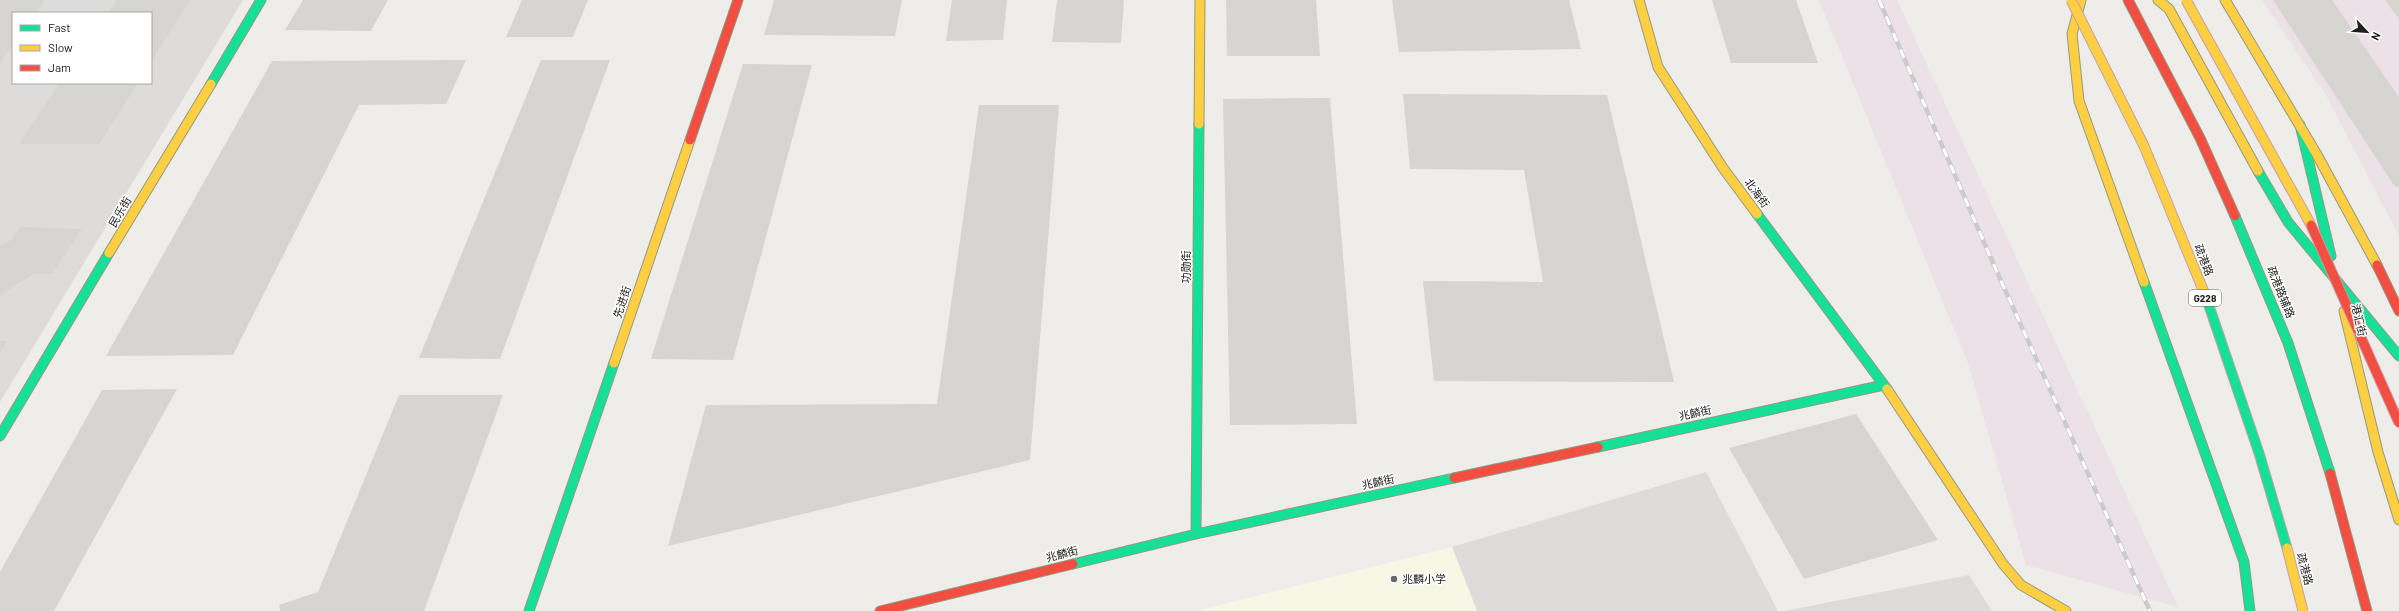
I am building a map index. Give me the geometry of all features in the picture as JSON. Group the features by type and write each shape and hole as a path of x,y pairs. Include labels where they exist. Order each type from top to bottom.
{"main road":[{"name":"民乐街","path":"0,436 260,0"},
{"name":"先进街","path":"529,611 738,0"},
{"name":"功勋街","path":"1196,534 1200,0"},
{"name":"北海街","path":"1639,0 1658,67 1723,168 1884,385 2003,564 2021,585 2066,611"},
{"name":"疏港路","path":"2071,0 2104,60 2178,224 2237,383 2291,561 2303,611"},
{"path":"2081,0 2072,34 2079,102 2244,562 2250,611"},
{"name":"疏港路辅路","path":"2128,0 2200,138 2271,295 2321,441 2366,611"},
{"path":"2158,0 2169,10 2242,143 2288,222 2399,356"},
{"path":"2186,0 2319,239 2399,423"},
{"path":"2225,0 2300,125 2373,256 2399,311"},
{"name":"港汇街","path":"2300,125 2378,452 2399,520"},
{"name":"兆麟街","path":"880,611 1196,534 1884,385"}],"shaded area":[{"path":"0,0 243,0 0,402"},
{"path":"1819,0 1897,0 2178,607 2026,565 1968,363"},
{"path":"2262,0 2399,0 2399,236 2326,95"},
{"path":"1706,472 1778,611 1477,611 1452,547"},
{"name":"兆麟小学","path":"1452,547 1477,611 1196,611"},
{"path":"1969,575 1992,611 1784,611"}],"building":[{"path":"0,0 45,0 37,12 12,12 12,46 0,63"},
{"path":"117,0 190,0 152,60 152,12 109,12"},
{"path":"303,0 388,0 371,31 285,30"},
{"path":"522,0 588,0 573,37 506,37"},
{"path":"774,0 902,0 895,36 764,35"},
{"path":"952,0 1007,0 1003,40 946,41"},
{"path":"1057,0 1124,0 1121,43 1052,42"},
{"path":"1226,0 1316,0 1320,56 1227,56"},
{"path":"1392,0 1569,0 1581,49 1399,52"},
{"path":"1712,0 1796,0 1818,63 1731,63"},
{"path":"2273,0 2332,0 2399,97 2399,187 2395,187"},
{"path":"2385,0 2399,0 2399,19"},
{"path":"466,60 446,104 359,105 233,355 106,356 272,61"},
{"path":"541,60 610,60 500,359 419,358"},
{"path":"743,64 812,65 733,360 651,359"},
{"path":"59,84 137,84 99,144 19,144"},
{"path":"1403,94 1607,95 1674,382 1434,381 1423,281 1543,282 1524,170 1410,169"},
{"path":"1330,98 1357,424 1230,425 1223,99"},
{"path":"979,105 1059,105 1030,460 668,546 706,405 937,404"},
{"path":"20,227 82,229 52,274 34,274 0,295 0,246 11,240"},
{"path":"0,341 7,341 0,353"},
{"path":"177,389 54,611 0,611 0,572 102,390"},
{"path":"399,395 503,395 424,611 280,611 279,605 318,592"},
{"path":"1856,414 1938,540 1804,579 1729,448"}],"railway":[{"path":"1879,0 1993,263 2150,611"}],"traffic: fast":[{"path":"211,84 261,0"},
{"path":"1196,534 1199,124"},
{"path":"2300,125 2331,256"},
{"path":"2258,171 2288,222 2399,356"},
{"path":"1757,214 1887,389"},
{"path":"2235,216 2288,343 2321,440 2330,473"},
{"path":"0,436 109,253"},
{"path":"2144,282 2244,562 2250,611"},
{"path":"2206,297 2259,453 2287,548"},
{"path":"529,611 614,363"},
{"path":"1598,447 1884,385"},
{"path":"1073,564 1196,534 1454,478"}],"traffic: slow":[{"path":"1199,124 1200,0"},
{"path":"1639,0 1658,67 1723,168 1757,214"},
{"path":"2071,0 2144,146 2206,297"},
{"path":"2081,0 2072,34 2079,101 2144,282"},
{"path":"2158,0 2169,9 2258,171"},
{"path":"2186,0 2311,225"},
{"path":"2225,0 2316,153 2377,265"},
{"path":"109,253 211,84"},
{"path":"614,363 690,140"},
{"path":"2344,311 2378,452 2399,520"},
{"path":"1887,389 2003,564 2021,585 2066,611"},
{"path":"2287,548 2303,611"}],"traffic: jam":[{"path":"690,140 738,0"},
{"path":"2128,0 2200,138 2235,216"},
{"path":"2311,225 2399,423"},
{"path":"2377,265 2399,311"},
{"path":"1454,478 1598,447"},
{"path":"2330,473 2367,611"},
{"path":"880,611 1073,564"}],"place":[{"name":"兆麟小学","path":"1394,579"}]}
